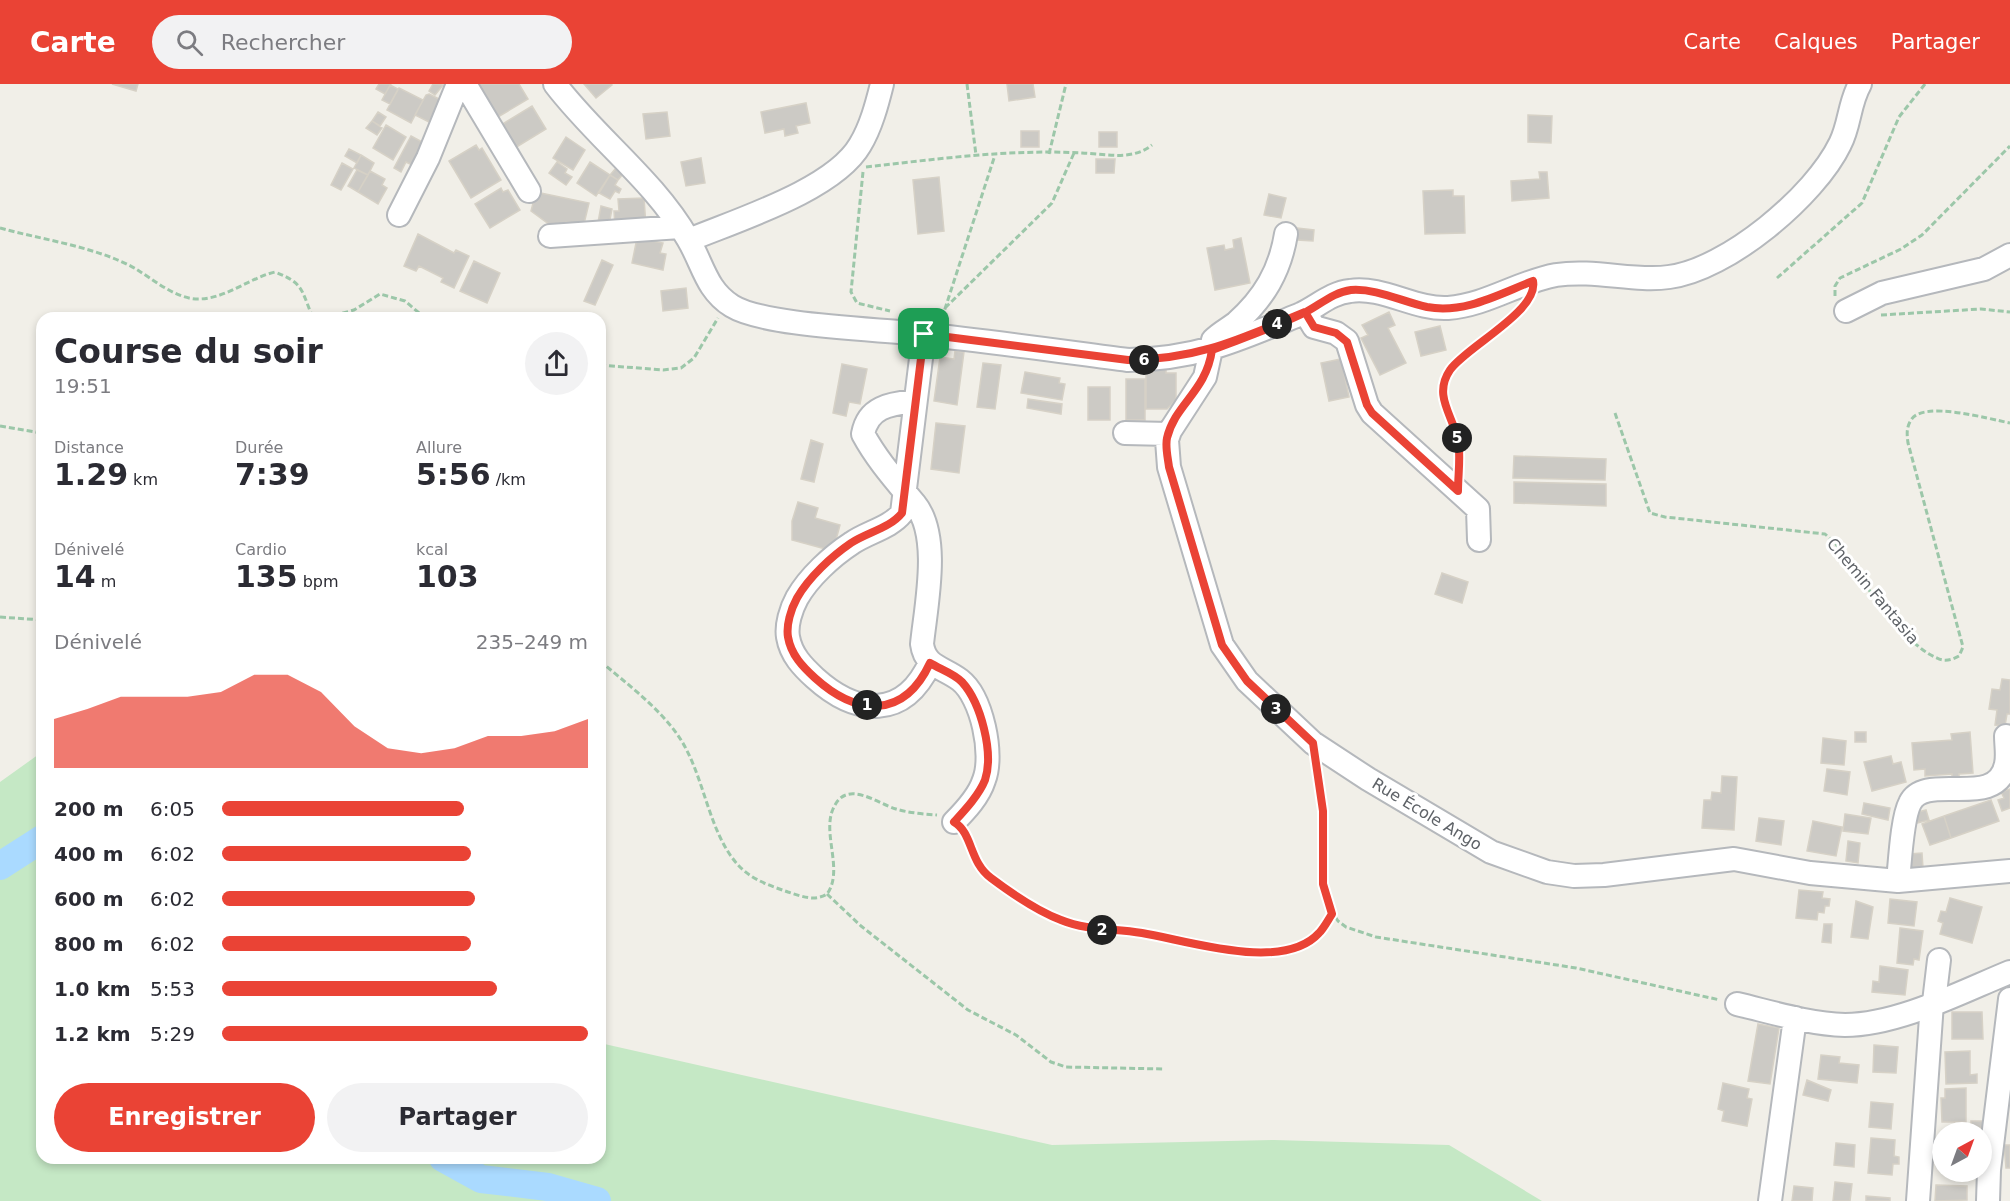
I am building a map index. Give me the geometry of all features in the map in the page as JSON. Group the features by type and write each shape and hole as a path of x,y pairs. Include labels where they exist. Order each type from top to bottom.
{"street":[{"path":"399,215 428,158 458,84"},
{"path":"465,84 529,191"},
{"path":"555,84 574,109 626,163 685,233 708,283 733,307 769,319 927,325 1128,360 1176,357 1212,350 1305,312 1332,296 1353,290 1430,307 1462,306 1479,303 1533,281 1556,275 1588,273 1667,278 1706,268 1722,259 1780,214 1809,187 1841,142 1853,95 1860,84"},
{"path":"550,236 685,233 794,196 837,171 860,146 871,123 882,84"},
{"path":"1212,350 1213,340 1237,321 1272,281 1280,265 1286,234"},
{"path":"1846,311 1882,293 1984,269 2010,255"},
{"path":"1305,312 1314,327 1336,333 1347,342 1367,405 1372,413 1458,491 1485,505 1479,540"},
{"path":"927,325 902,513 896,520 851,543 810,579 797,598 789,618 787,635 792,653 807,671 841,699 862,705 900,700 913,691 930,663"},
{"name":"Rue École Ango","path":"1212,350 1205,378 1179,413 1169,434 1167,446 1169,467 1222,645 1247,681 1313,743 1368,779 1491,852 1547,872 1574,876 1604,875 1734,859 1810,873 1898,881 2010,871"},
{"path":"915,402 877,408 865,422 863,434 905,495 916,505 927,531 930,565 922,644 923,656 930,663 961,680 972,694 980,710 988,762 985,780 975,797 954,822"},
{"path":"1125,433 1169,434"},
{"path":"1898,881 1907,814 1914,796 1927,791 1983,788 1993,783 2001,776 2006,764 2006,736"},
{"path":"1918,1201 1933,1003 1939,960"},
{"path":"1737,1004 1795,1018 1844,1025 1867,1023 1933,1003 2010,972"},
{"path":"1988,1201 2002,1134 2010,999"},
{"path":"1770,1201 1795,1018"}],"path":[{"path":"967,84 976,155"},
{"path":"1049,154 1066,84"},
{"path":"1777,278 1862,202 1882,161 1899,117 1925,84"},
{"path":"837,171 976,155 1074,153 1131,156 1141,154 1152,145"},
{"path":"1846,311 1834,295 1835,286 1840,278 1901,249 1922,235 2010,146"},
{"path":"945,308 1052,203 1074,153"},
{"path":"942,318 995,155"},
{"path":"864,167 851,292 857,303 868,308 900,312"},
{"path":"0,228 114,260 134,268 182,296 196,299 226,293 254,279 276,272 296,283 308,297 311,312"},
{"path":"1458,491 1458,440 1442,392 1443,381 1464,356 1522,306 1534,289 1533,281"},
{"path":"347,312 380,294 405,301 418,312"},
{"path":"606,365 671,370 688,364 717,323 720,297"},
{"path":"1874,316 1981,309 2010,312"},
{"path":"927,325 942,318 953,319"},
{"name":"Chemin Fantasia","path":"1615,413 1650,513 1665,517 1825,534 1835,543 1905,634 1922,649 1945,660 1959,656 1964,647 1908,443 1907,429 1911,418 1921,412 1937,410 2010,423"},
{"path":"0,426 36,431"},
{"path":"0,616 36,619"},
{"path":"606,666 676,733 700,776 728,851 740,867 769,885 791,893 812,899 827,894 833,883 831,814 838,798 854,793 896,809 938,815 954,822 965,832 973,857 988,876 1059,919 1085,928 1139,932 1221,949 1269,951 1304,943 1319,934 1332,914"},
{"path":"1313,743 1323,811 1323,884 1332,914 1346,927 1376,938 1576,968 1737,1004"},
{"path":"827,894 861,926 968,1010 1016,1035 1051,1062 1066,1067 1164,1069"}],"green space":[{"path":"36,756 36,1164 606,1164 606,1044 1052,1145 1274,1140 1449,1145 1542,1201 0,1201 0,782"}],"building":[{"path":"112,84 138,84 136,91"},
{"path":"379,84 391,84 385,94 376,89"},
{"path":"433,84 443,85 435,95 429,91"},
{"path":"477,84 519,84 528,99 498,117"},
{"path":"584,84 611,84 612,85 596,98"},
{"path":"1007,84 1033,84 1035,97 1009,101"},
{"path":"390,85 398,89 390,104 382,100"},
{"path":"399,88 423,100 411,123 387,110"},
{"path":"429,94 441,100 436,116 433,114 429,122 415,115 426,95"},
{"path":"806,103 810,123 796,126 798,133 785,136 784,129 765,133 761,112"},
{"path":"532,106 546,129 515,148 501,125"},
{"path":"378,112 386,117 380,126 372,121"},
{"path":"667,112 670,136 646,139 643,114"},
{"path":"1528,115 1552,116 1551,143 1528,142"},
{"path":"372,121 382,128 377,135 366,128"},
{"path":"386,125 406,137 393,160 373,148"},
{"path":"1021,131 1039,131 1039,147 1021,147"},
{"path":"1099,132 1117,132 1117,147 1099,147"},
{"path":"411,136 426,144 414,166 406,162 401,172 394,168"},
{"path":"566,137 585,150 573,170 553,158"},
{"path":"476,145 479,150 482,148 501,180 471,198 449,161"},
{"path":"349,149 361,155 357,163 345,156"},
{"path":"361,155 374,163 368,175 354,168"},
{"path":"701,158 705,183 686,186 681,162"},
{"path":"1096,159 1115,159 1114,173 1096,173"},
{"path":"557,162 567,169 565,173 572,177 566,185 549,173"},
{"path":"590,162 610,175 596,196 577,183"},
{"path":"342,163 353,169 341,190 331,185"},
{"path":"616,168 624,173 618,180 610,175"},
{"path":"357,170 368,175 358,192 348,186"},
{"path":"370,171 385,179 382,185 387,188 378,204 358,192"},
{"path":"1539,172 1547,172 1549,198 1512,201 1511,181 1540,179"},
{"path":"610,175 618,180 615,185 621,189 619,193 615,191 610,199 599,193"},
{"path":"939,177 944,231 918,234 913,180"},
{"path":"501,188 503,192 508,190 520,210 490,228 475,204"},
{"path":"1453,190 1453,196 1464,196 1465,233 1425,234 1423,191"},
{"path":"536,192 589,203 584,224 566,222 561,233 531,211"},
{"path":"1269,194 1286,198 1281,218 1264,215"},
{"path":"644,198 646,226 615,227 614,211 619,211 618,199"},
{"path":"601,206 612,209 608,230 597,228"},
{"path":"1297,228 1314,230 1313,241 1297,240"},
{"path":"418,234 454,253 456,250 469,256 454,288 441,282 443,278 419,266 416,271 404,266"},
{"path":"637,238 663,243 660,253 666,254 663,270 632,263"},
{"path":"1241,238 1250,283 1215,290 1207,248 1224,245 1225,250 1234,248 1233,240"},
{"path":"602,260 613,265 595,305 584,301"},
{"path":"474,261 500,273 487,303 460,291"},
{"path":"686,288 688,308 663,311 661,291"},
{"path":"1389,312 1395,325 1388,328 1406,363 1380,375 1361,338 1368,335 1362,325"},
{"path":"1440,326 1446,350 1421,356 1415,332"},
{"path":"955,351 964,352 957,405 934,401 940,357 954,359"},
{"path":"1341,359 1349,397 1329,401 1321,363"},
{"path":"983,363 1001,365 995,409 977,407"},
{"path":"842,364 867,369 860,404 849,402 846,416 833,413"},
{"path":"1146,369 1176,373 1176,400 1167,409 1146,409"},
{"path":"1025,372 1060,378 1059,383 1065,384 1062,400 1021,393"},
{"path":"1126,379 1145,379 1145,420 1126,420"},
{"path":"1088,387 1110,387 1110,420 1088,420"},
{"path":"1028,399 1062,404 1061,414 1027,408"},
{"path":"936,423 965,426 959,473 931,469"},
{"path":"811,440 823,444 814,482 801,479"},
{"path":"1514,456 1606,459 1605,480 1513,478"},
{"path":"1514,482 1606,484 1606,506 1514,503"},
{"path":"798,502 818,508 815,518 840,525 833,551 792,540 792,521"},
{"path":"1442,573 1468,582 1462,603 1435,594"},
{"path":"2002,679 2010,680 2010,714 2007,714 2005,726 1995,725 1997,710 1989,709 1992,689 2000,690"},
{"path":"1855,732 1866,732 1866,742 1855,742"},
{"path":"1970,732 1973,773 1959,774 1959,780 1952,781 1952,774 1925,776 1925,769 1914,770 1912,743 1952,740 1951,734"},
{"path":"1823,738 1846,741 1844,765 1821,763"},
{"path":"1891,756 1893,764 1901,762 1906,782 1872,791 1864,762"},
{"path":"1827,769 1850,772 1847,795 1824,791"},
{"path":"1722,776 1737,777 1734,830 1702,828 1704,800 1711,800 1712,792 1721,793"},
{"path":"2010,789 2010,808 2002,811 1998,800 2004,798 2001,792"},
{"path":"1991,800 1999,821 1951,838 1944,816"},
{"path":"1864,803 1890,808 1888,820 1862,814"},
{"path":"1926,810 1929,820 1917,823 1914,813"},
{"path":"1845,814 1871,818 1868,834 1843,831"},
{"path":"1944,816 1951,838 1930,845 1922,824"},
{"path":"1759,818 1784,821 1781,845 1756,841"},
{"path":"1813,821 1842,827 1836,856 1807,851"},
{"path":"1848,841 1860,843 1858,863 1846,861"},
{"path":"1922,853 1923,868 1911,869 1909,854"},
{"path":"1799,890 1823,892 1822,898 1830,899 1829,906 1825,906 1824,913 1818,912 1817,920 1796,918"},
{"path":"1950,898 1982,907 1972,943 1940,934 1943,923 1938,921 1941,911 1946,912"},
{"path":"1890,899 1917,902 1914,926 1888,923"},
{"path":"1856,901 1873,907 1868,939 1851,937"},
{"path":"1824,924 1832,924 1831,943 1822,942"},
{"path":"1900,928 1923,931 1919,960 1914,959 1913,965 1897,963"},
{"path":"1880,966 1908,970 1905,995 1872,992 1873,981 1879,982"},
{"path":"1952,1012 1982,1012 1983,1039 1952,1039"},
{"path":"1758,1024 1779,1028 1770,1084 1748,1081"},
{"path":"1874,1045 1898,1047 1896,1073 1873,1072"},
{"path":"1970,1051 1970,1075 1977,1074 1977,1083 1946,1084 1945,1052"},
{"path":"1821,1055 1840,1057 1839,1063 1859,1065 1857,1083 1818,1079"},
{"path":"1807,1080 1831,1090 1828,1101 1803,1095"},
{"path":"1723,1083 1749,1089 1747,1098 1752,1099 1747,1126 1722,1121 1724,1111 1718,1109"},
{"path":"1966,1088 1966,1122 1942,1122 1941,1098 1945,1098 1945,1089"},
{"path":"1871,1102 1893,1104 1891,1129 1869,1127"},
{"path":"1871,1138 1895,1140 1894,1156 1899,1157 1899,1164 1893,1164 1892,1175 1868,1173"},
{"path":"1836,1143 1855,1145 1854,1167 1834,1165"},
{"path":"2004,1145 2010,1145 2010,1168 2006,1168"},
{"path":"1835,1182 1852,1184 1850,1201 1833,1201"},
{"path":"1936,1185 1967,1186 1967,1200 1935,1201"},
{"path":"1794,1186 1813,1188 1812,1201 1792,1201"},
{"path":"1866,1196 1890,1198 1890,1201 1866,1201"}],"waterway":[{"path":"0,866 36,843"},
{"path":"454,1164 481,1179 548,1187 597,1201"}],"route":[{"path":"924,334 902,513 896,520 851,543 810,579 797,598 789,618 787,635 792,653 807,671 841,699 862,705 885,704 900,700 913,691 923,678 930,663 961,680 972,694 980,710 988,762 985,780 975,797 954,822 960,825 965,832 973,857 988,876 1059,919 1085,928 1139,932 1192,945 1249,952 1288,949 1319,934 1332,914 1327,905 1323,884 1323,811 1313,743 1247,681 1222,645 1179,506 1169,467 1167,440 1179,413 1205,378 1212,350 1305,312 1332,296 1342,292 1364,290 1430,307 1446,308 1479,303 1533,281 1534,289 1522,306 1501,327 1464,356 1443,381 1442,392 1447,412 1458,440 1458,491 1372,413 1367,405 1347,342 1336,333 1318,330 1309,322 1305,312 1258,331 1212,350 1157,360 1128,360 924,334"}]}
